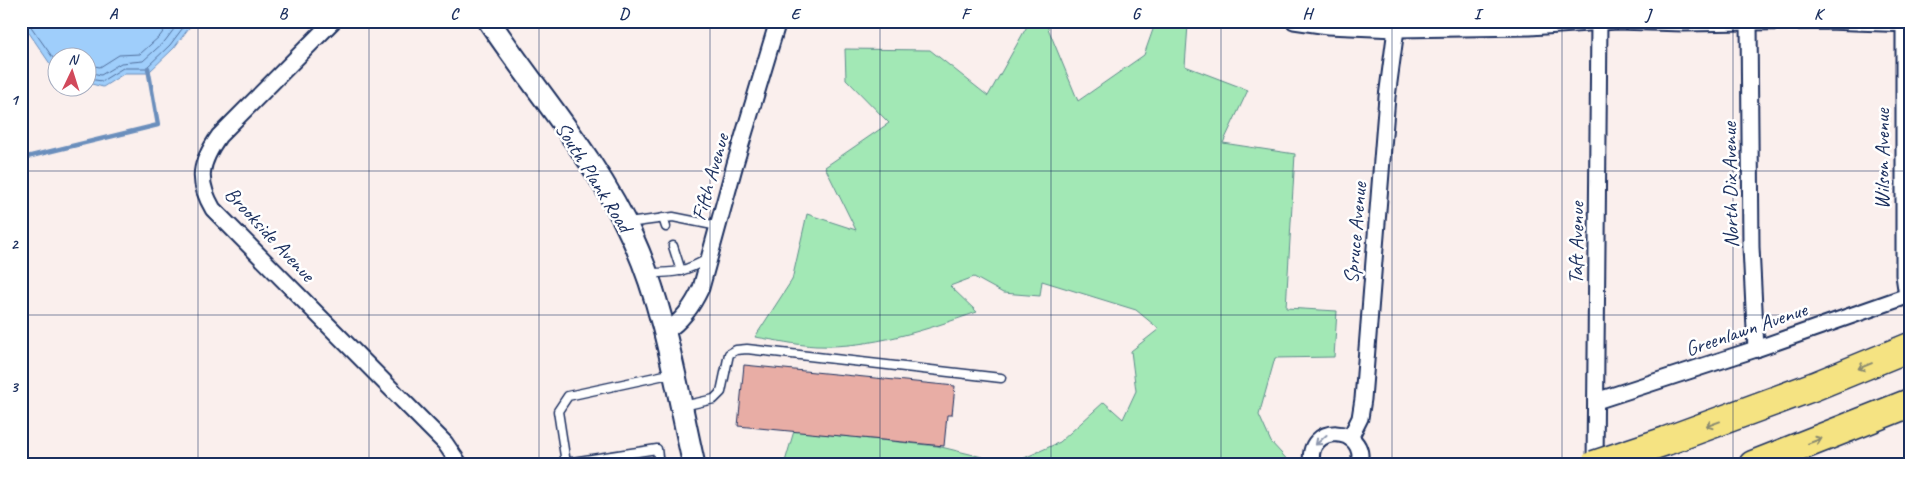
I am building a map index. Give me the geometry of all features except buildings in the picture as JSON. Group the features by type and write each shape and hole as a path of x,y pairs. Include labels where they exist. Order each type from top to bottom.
{"highway":[{"path":"1594,465 1666,442 1816,386 1910,347"},
{"path":"1753,465 1910,403"}],"main road":[{"name":"South Plank Road","path":"489,21 589,161 626,224 647,273 664,332 694,465"}],"street":[{"name":"Brookside Avenue","path":"333,21 219,136 209,150 202,167 201,180 205,195 213,209 445,443 460,465"},
{"name":"Fifth Avenue","path":"664,332 683,318 701,288 735,164 778,21"},
{"path":"1294,21 1328,26 1396,29 1530,27 1599,22 1828,21 1906,23"},
{"name":"Taft Avenue","path":"1594,465 1599,22"},
{"name":"North Dix Avenue","path":"1749,22 1751,247 1756,349"},
{"name":"Wilson Avenue","path":"1906,23 1904,275 1909,296"},
{"name":"Spruce Avenue","path":"1350,438 1360,418 1363,399 1387,97 1396,29"},
{"name":"Greenlawn Avenue","path":"1596,401 1756,349 1909,296"},
{"path":"1312,465 1312,451 1321,438 1335,433 1350,438 1360,451 1359,465"}],"lane":[{"path":"626,224 673,217 718,226"},
{"path":"663,218 666,227"},
{"path":"673,246 681,271"},
{"path":"647,273 674,273 691,268 710,257"},
{"path":"681,407 714,399 720,392 729,354 736,350 747,349 1001,378"},
{"path":"659,465 657,448 566,464 558,411 568,396 674,374"}],"green space":[{"path":"1030,21 1045,21 1078,101 1144,55 1156,21 1177,21 1188,25 1185,66 1248,90 1223,143 1295,154 1286,308 1337,311 1334,357 1275,358 1259,415 1271,442 1292,465 784,465 794,431 937,446 1011,464 1060,442 1104,402 1123,419 1136,391 1131,351 1159,329 1136,310 1042,281 1040,296 1003,293 974,277 950,286 977,312 918,331 878,341 837,346 816,346 755,337 792,280 807,214 856,230 825,167 889,123 846,79 845,49 930,50 988,96"}],"water":[{"path":"21,21 194,21 174,48 148,73 125,73 103,87 98,86 98,48 48,48 48,61"}],"waterway":[{"path":"21,151 27,157 158,125 148,68"}]}
